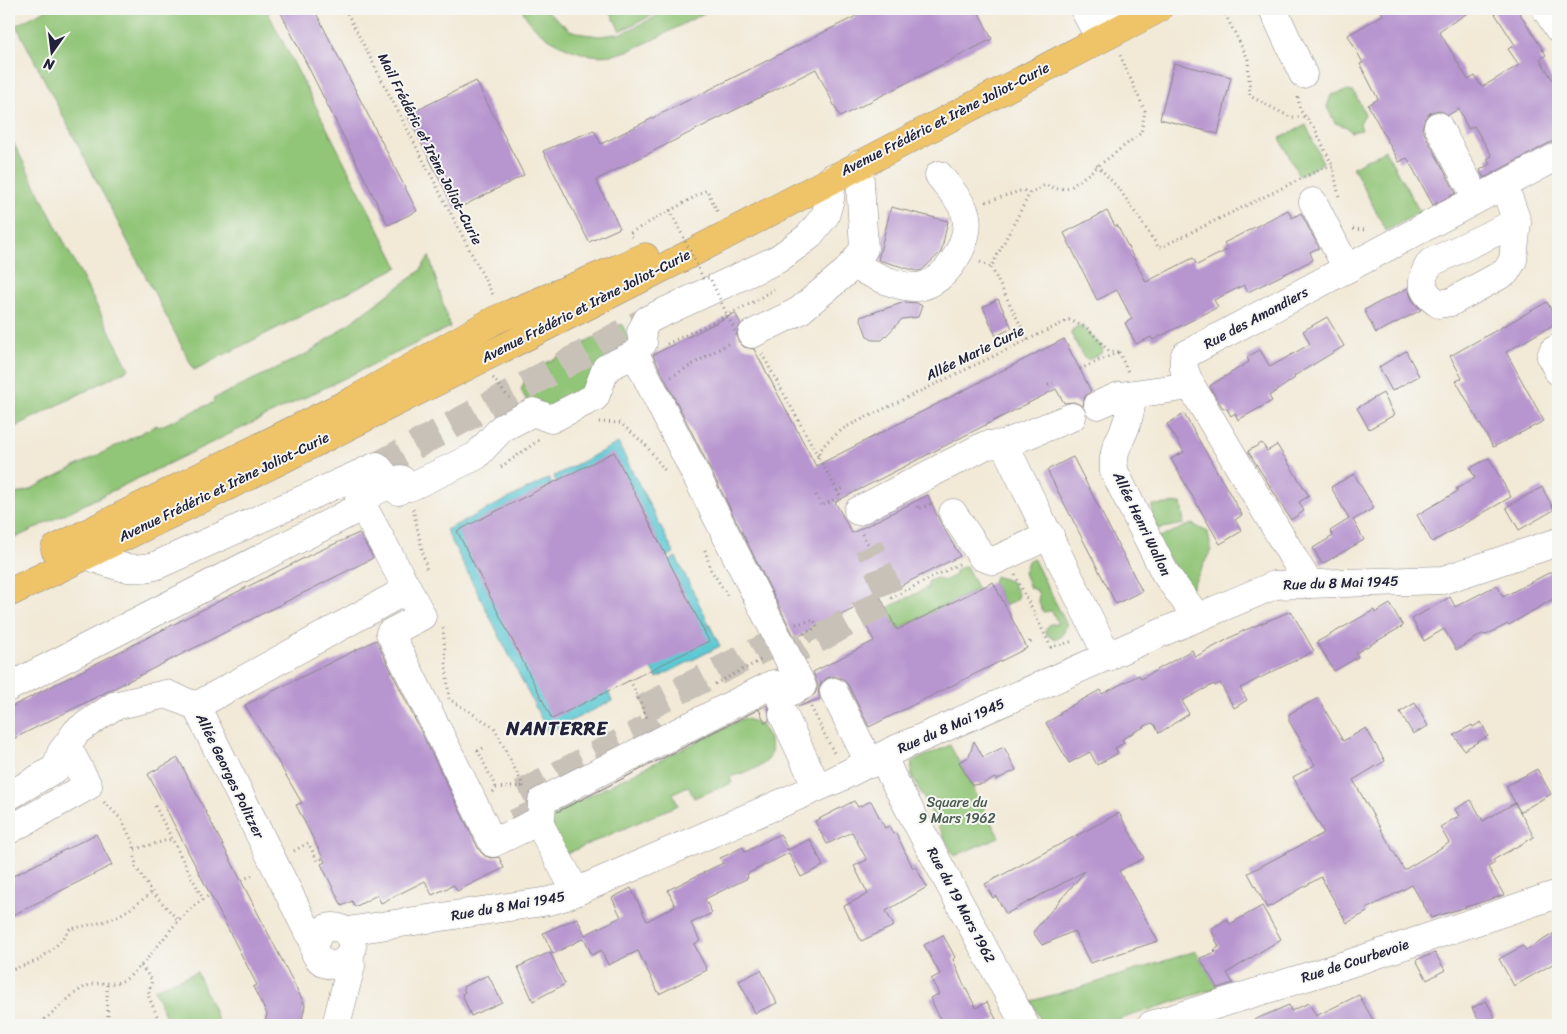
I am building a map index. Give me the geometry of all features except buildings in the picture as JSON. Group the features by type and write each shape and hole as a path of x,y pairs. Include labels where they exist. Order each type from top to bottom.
{"main road":[{"name":"Avenue Frédéric et Irène Joliot-Curie","path":"9,573 354,400 495,320 642,258 912,122 1106,17 1158,9"},
{"name":"Avenue Frédéric et Irène Joliot-Curie","path":"9,593 362,420 684,257 859,164 1106,17"}],"street":[{"path":"1273,9 1303,74"},
{"path":"1546,9 1558,28"},
{"path":"1438,126 1477,200"},
{"name":"Rue des Amandiers","path":"1309,584 1191,386 1182,363 1185,355 1558,156"},
{"path":"745,336 799,311 852,265 864,249 859,164"},
{"path":"852,265 899,284 917,287 934,282 948,271 962,247 967,225 965,210 939,176"},
{"path":"541,819 493,844 390,632 422,616 417,581 359,499 401,479 406,486 410,487 476,456 502,428 533,412 551,419 595,397 606,368 640,351 641,332 647,320 778,259 808,237 825,216 830,199 832,178"},
{"path":"1504,185 1517,222"},
{"path":"1326,202 1347,269"},
{"path":"1558,348 1552,351 1551,357 1558,371"},
{"name":"Rue du 19 Mars 1962","path":"640,351 653,388 779,637 817,693 870,764 891,774 1025,1025"},
{"path":"1098,405 1132,388 1191,386"},
{"name":"Allée Henri Wallon","path":"1132,388 1127,422 1113,456 1114,471 1165,574 1197,617"},
{"path":"850,510 986,445 1004,444 1072,417"},
{"path":"1004,444 1108,657"},
{"path":"86,554 127,568 140,570 155,566 377,466 405,497"},
{"path":"9,687 363,506"},
{"path":"953,512 982,558 994,561 1050,535"},
{"name":"Rue du 8 Mai 1945","path":"340,951 354,930 549,901 576,892 870,764 894,750 1197,617 1275,585 1443,580 1558,542"},
{"path":"196,706 417,581"},
{"path":"576,892 541,819 542,801 773,684 780,697 817,693"},
{"name":"Allée Georges Politzer","path":"9,796 56,768 61,753 77,732 114,706 166,694 196,706 309,934 317,938"},
{"path":"783,714 817,787"},
{"path":"9,830 88,786 66,746"},
{"name":"Rue de Courbevoie","path":"1151,1025 1348,964 1558,894"},
{"name":"Rue du 8 Mai 1945","path":"317,938 327,928 334,927 340,951"},
{"path":"338,1018 351,966 340,951"}],"path":[{"name":"Mail Frédéric et Irène Joliot-Curie","path":"345,9 496,300"},
{"path":"1223,10 1248,59 1250,96 1290,117 1308,117"},
{"path":"1028,340 991,267 1030,193 1045,185 1058,189 1071,187 1097,165 1141,133 1145,111 1106,17"},
{"path":"1303,74 1297,91 1298,104 1300,110 1308,117 1333,167 1326,202"},
{"path":"1097,165 1120,190 1159,248 1323,168 1333,167"},
{"path":"630,233 707,190 720,219"},
{"path":"965,210 1022,190 1030,193"},
{"path":"670,210 704,278 710,278 850,510 869,546"},
{"path":"1345,228 1370,231"},
{"path":"640,351 721,317"},
{"name":"Allée Marie Curie","path":"818,458 819,452 824,445 846,427 1069,320 1087,328 1109,351 1119,352"},
{"path":"653,388 745,336"},
{"path":"1080,369 1119,352 1132,388"},
{"path":"490,373 514,404"},
{"path":"1048,385 1053,383"},
{"path":"594,422 620,423 645,444 672,480"},
{"path":"496,470 533,443 542,439"},
{"path":"837,491 844,488"},
{"path":"816,495 821,506 850,510"},
{"path":"405,497 419,546 417,581"},
{"path":"703,544 711,570 732,602"},
{"path":"891,598 968,560"},
{"path":"1014,574 1052,647 1077,640"},
{"path":"796,637 817,627 814,620 798,624"},
{"path":"443,625 449,699 494,727 541,819"},
{"path":"630,680 648,720"},
{"path":"817,693 834,754 843,763 870,764"},
{"path":"483,748 478,751 496,788 524,786"},
{"path":"88,786 122,820 134,850 136,867 152,892 178,920"},
{"path":"155,806 203,899"},
{"path":"134,850 172,839"},
{"path":"272,861 308,843 318,861 323,858"},
{"path":"9,971 39,960 56,946 70,929 118,916 152,892"},
{"path":"36,1025 87,986 117,984 141,966 178,920 194,904 210,895"},
{"path":"141,966 152,980 148,995 161,1025"},
{"path":"107,985 108,1025"}],"green space":[{"path":"48,9 266,9 398,267 194,370 16,25"},
{"path":"522,9 545,9 570,30 600,36 623,33 671,9 712,9 634,48 622,53 605,56 576,52 552,40 532,25"},
{"path":"609,9 665,9 620,31"},
{"path":"1346,91 1354,92 1365,114 1360,123 1362,130 1351,132 1347,127 1335,123 1327,107 1331,95"},
{"path":"1306,125 1323,163 1299,176 1280,138"},
{"path":"9,134 129,369 9,430"},
{"path":"1385,150 1420,212 1386,231 1353,167"},
{"path":"429,256 450,327 9,541 9,496 29,490 157,425 159,427 214,402 213,399 312,351 420,271"},
{"path":"622,324 635,354 595,397 533,412 521,390 528,372"},
{"path":"1078,326 1083,327 1103,348 1102,353 1088,360 1084,358 1071,334 1072,330"},
{"path":"1181,503 1184,524 1157,529 1152,517 1152,505"},
{"path":"1192,524 1208,532 1211,550 1191,589 1155,539"},
{"path":"1033,558 1067,625 1061,637 1056,639 1047,635 1045,630 1050,624 1058,624 1052,611 1043,612 1038,601 1039,594 1036,590 1030,588 1024,573 1028,561"},
{"path":"966,566 978,589 897,630 887,608 927,588 929,581 936,578 944,581 954,576 956,570"},
{"path":"995,576 1012,582 1018,594 1016,600 1005,606 993,582"},
{"path":"744,718 761,724 769,741 771,753 769,759 764,764 750,771 730,777 732,783 694,798 688,786 673,793 678,805 561,856 541,820"},
{"name":"Square du 9 Mars 1962","path":"950,745 999,837 954,856 911,774 912,762"},
{"path":"1196,951 1217,988 1102,1025 1043,1025 1031,1001 1085,986"},
{"path":"197,972 220,1025 169,1025 154,989"}],"water":[{"path":"618,443 674,553 663,559 558,487 554,476"},
{"path":"549,478 554,489 606,686 612,701 548,732 446,530"},
{"path":"676,557 720,646 657,678 649,664 665,563"}],"tunnel":[{"path":"377,466 647,320"},
{"path":"822,637 891,598 869,546"},
{"path":"779,657 822,637 817,627"},
{"path":"655,744 637,712 772,644 790,671"},
{"path":"533,830 517,796 647,729"}],"district":[{"name":"NANTERRE","path":"557,728"}]}
